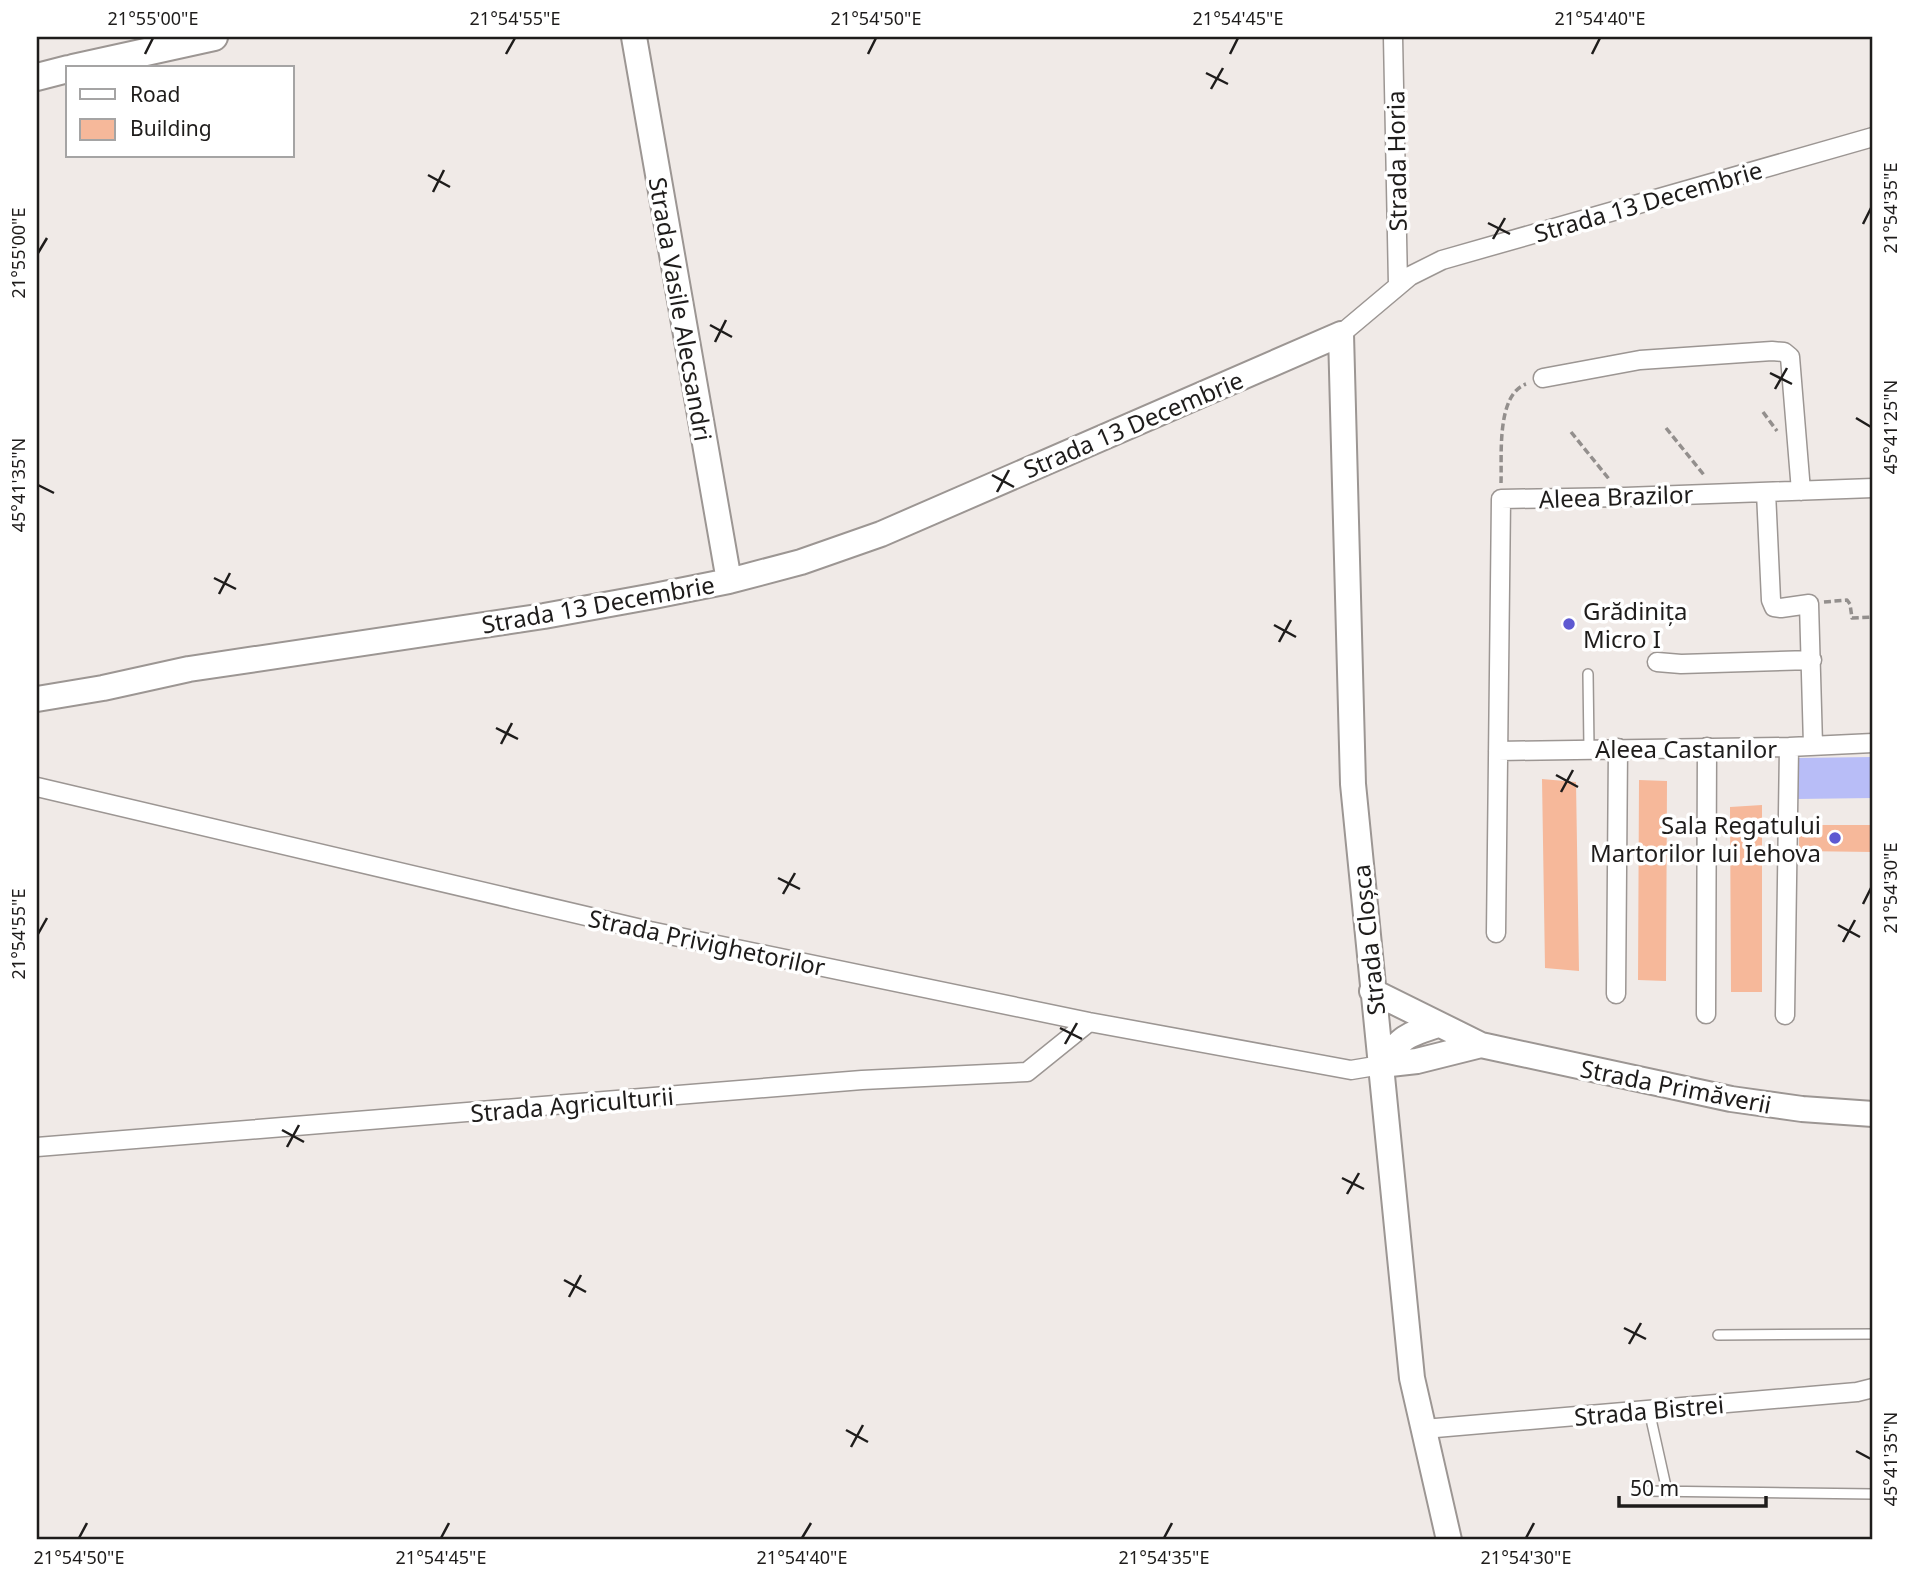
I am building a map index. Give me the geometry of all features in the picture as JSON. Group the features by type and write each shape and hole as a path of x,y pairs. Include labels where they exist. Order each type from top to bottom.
{"main road":[{"path":"84,66 214,37"},
{"path":"37,77 66,70"}],"street":[{"name":"Strada Vasile Alecsandri","path":"634,37 729,581"},
{"name":"Strada Horia","path":"1393,37 1398,285"},
{"name":"Strada 13 Decembrie","path":"37,699 189,669 544,616 729,581 802,562 881,534 1341,334 1410,276 1442,260 1873,137"},
{"name":"Strada Cloșca","path":"1341,334 1353,784 1412,1378 1449,1540"},
{"path":"1543,378 1640,360 1784,352 1790,357 1801,491"},
{"name":"Aleea Brazilor","path":"1501,499 1873,488"},
{"path":"1766,492 1771,600 1774,607 1781,608 1809,604 1813,745"},
{"path":"1496,933 1501,499"},
{"path":"1657,662 1681,664 1812,660"},
{"name":"Aleea Castanilor","path":"1498,751 1788,747 1873,743"},
{"path":"1706,1014 1707,747"},
{"path":"1785,1014 1788,747"},
{"path":"1616,994 1618,748"},
{"name":"Strada Privighetorilor","path":"37,787 650,930 1089,1022 1351,1070 1381,1065"},
{"name":"Strada Primăverii","path":"1372,991 1481,1045 1731,1099 1802,1109 1873,1114"},
{"name":"Strada Agriculturii","path":"37,1147 862,1080 1027,1072 1089,1022"},
{"path":"1381,1065 1396,1043 1409,1034 1438,1025"},
{"name":"Strada Primăverii","path":"1381,1065 1418,1061 1481,1045"},
{"name":"Strada Bistrei","path":"1424,1429 1857,1392 1873,1388"}],"lane":[{"path":"1588,674 1589,748"},
{"path":"1718,1335 1873,1334"},
{"path":"1650,1410 1667,1491"},
{"path":"1648,1491 1873,1494"}],"path":[{"name":"Aleea Brazilor","path":"1501,499 1503,433 1508,400 1521,386 1543,378"},
{"path":"1666,428 1718,493"},
{"path":"1570,432 1625,497"},
{"path":"1809,604 1847,600 1852,618 1873,617"}],"shaded area":[{"path":"1873,757 1873,798 1797,799 1796,758"}],"building":[{"path":"1542,779 1576,782 1579,971 1545,968"},
{"path":"1639,780 1667,781 1666,981 1638,980"},
{"path":"1762,805 1762,992 1731,992 1730,807"},
{"name":"Sala Regatului Martorilor lui Iehova","path":"1799,825 1873,825 1873,852 1799,851"}],"place":[{"name":"Grădinița Micro I","path":"1569,624"},
{"name":"Sala Regatului Martorilor lui Iehova","path":"1835,838"}]}
